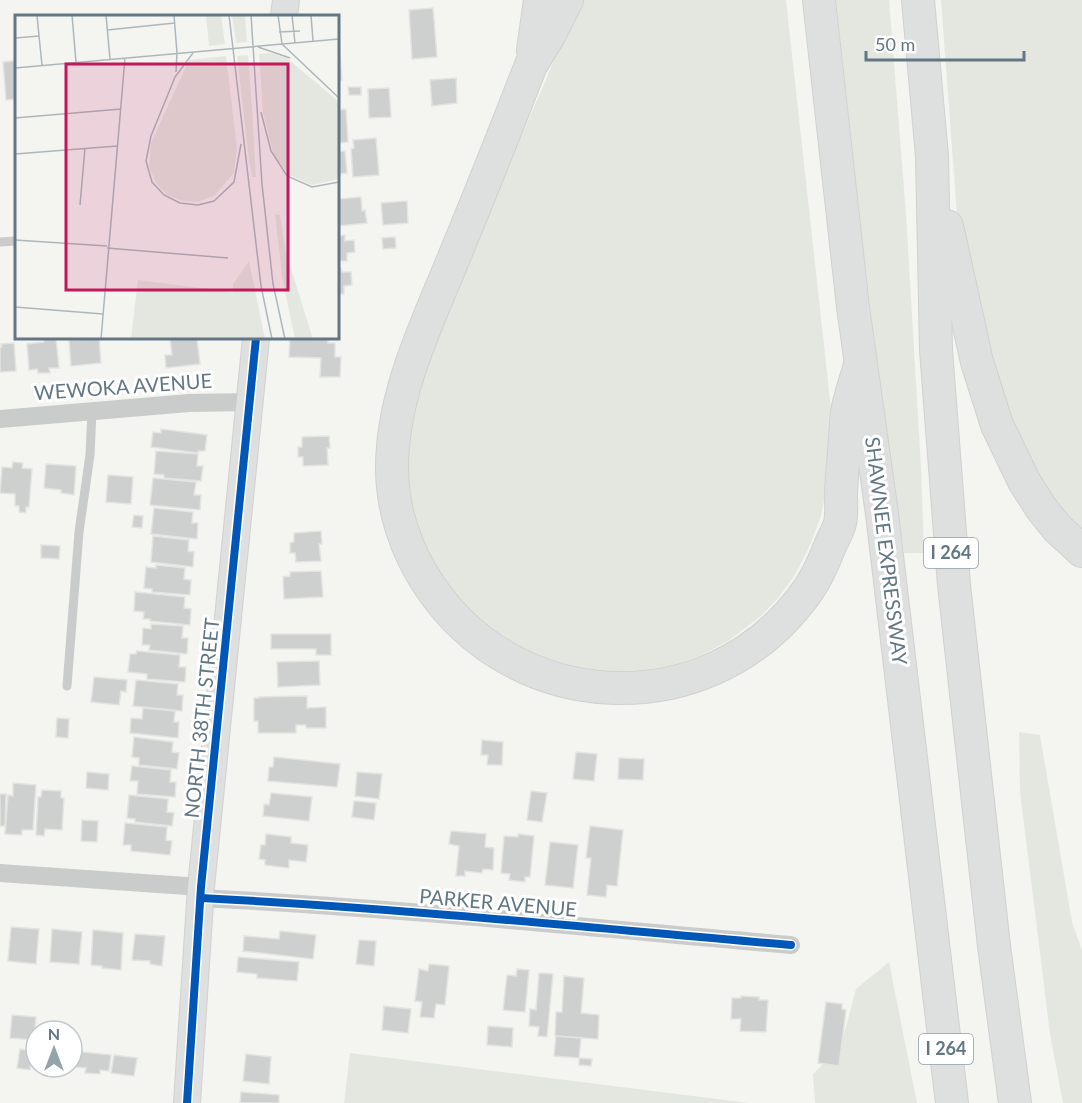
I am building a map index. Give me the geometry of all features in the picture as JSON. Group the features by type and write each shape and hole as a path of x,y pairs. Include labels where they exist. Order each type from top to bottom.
{"highway":[{"path":"531,65 540,0"},
{"path":"567,0 531,65 416,351 398,409 392,445 394,499 400,525 410,551 421,574 436,596 476,637 506,658 531,670 584,686 642,688 682,681 720,666 744,653 785,619 802,599 818,575 840,523 847,412 860,364"},
{"name":"SHAWNEE EXPRESSWAY","path":"819,0 860,364 882,514 952,1103"},
{"name":"I 264","path":"918,0 932,156 936,350 954,585 994,946 1015,1103"},
{"path":"932,156 977,362 997,425 1024,481 1041,508 1057,528 1082,551"}],"street":[{"path":"284,15 286,0"},
{"name":"NORTH 38TH STREET","path":"187,1103 201,893 256,339"},
{"name":"WEWOKA AVENUE","path":"0,419 189,403 250,402"},
{"name":"PARKER AVENUE","path":"0,873 297,903 791,945"}],"lane":[{"path":"0,242 15,241"},
{"path":"67,686 79,532 90,455 92,411"}],"shaded area":[{"path":"578,0 786,0 831,409 827,485 821,516 796,573 779,597 761,616 728,641 702,655 674,665 643,672 614,674 545,663 464,612 409,523 401,439 434,334 545,82"},
{"path":"836,0 889,0 906,214 924,553 904,553 893,484"},
{"path":"941,0 1082,0 1082,540 1022,463 959,242"},
{"path":"1019,732 1040,735 1072,922 1082,951 1082,1103 1063,1103 1050,1034 1020,792"},
{"path":"889,962 917,1103 815,1103 813,1074 841,1046 856,989"},
{"path":"350,1053 749,1103 344,1103"}],"building":[{"path":"433,8 437,57 412,59 409,10"},
{"path":"339,40 342,80 339,81"},
{"path":"15,61 15,99 6,100 3,62"},
{"path":"456,78 457,103 432,106 430,80"},
{"path":"348,87 361,87 361,95 349,95"},
{"path":"389,88 391,117 369,118 368,89"},
{"path":"346,109 348,142 339,143 339,110"},
{"path":"376,138 379,175 353,177 351,149 354,148 353,140"},
{"path":"345,151 347,173 339,174 339,152"},
{"path":"361,197 362,211 365,210 367,223 339,226 339,199"},
{"path":"407,201 408,223 383,225 381,203"},
{"path":"345,235 345,241 354,240 355,252 347,253 347,261 339,261 339,236"},
{"path":"395,237 396,248 383,249 382,238"},
{"path":"341,268 342,272 351,272 352,285 344,286 344,294 339,294 339,269"},
{"path":"44,339 56,339 59,368 49,368 50,373 38,373 37,369 29,370 27,344 44,342"},
{"path":"99,339 101,363 71,366 69,340"},
{"path":"170,339 197,339 200,364 166,368 165,355 172,355"},
{"path":"290,339 328,339 328,343 335,343 335,357 341,357 340,377 320,377 321,358 289,357"},
{"path":"14,343 16,371 0,372 1,344"},
{"path":"161,429 207,435 205,451 198,451 198,453 151,447 153,432 161,433"},
{"path":"329,436 328,465 303,466 303,457 298,457 298,447 302,447 302,437"},
{"path":"156,451 198,454 197,466 203,466 201,481 164,478 164,475 154,474"},
{"path":"13,462 23,463 22,468 32,469 29,507 26,507 26,513 19,512 19,506 15,506 15,494 0,493 2,467 12,468"},
{"path":"46,464 76,466 74,495 61,493 61,490 44,488"},
{"path":"108,475 133,477 131,504 106,502"},
{"path":"153,478 196,482 194,495 201,495 200,510 150,505"},
{"path":"154,508 193,512 192,523 198,523 197,539 151,534"},
{"path":"134,515 143,516 142,528 132,527"},
{"path":"321,531 322,544 319,544 321,561 296,562 295,553 290,553 290,543 294,542 294,533"},
{"path":"153,536 189,540 188,551 194,552 193,567 151,562"},
{"path":"41,545 60,546 59,559 41,558"},
{"path":"156,565 185,568 184,579 191,580 190,595 152,592 152,589 144,588 146,567 156,568"},
{"path":"321,571 323,597 284,599 283,577 290,576 290,572"},
{"path":"135,592 185,597 184,608 191,609 190,625 143,619 144,612 134,611"},
{"path":"151,624 183,626 182,638 188,638 187,654 149,650 150,645 142,645 143,628 151,629"},
{"path":"271,634 331,634 331,655 316,655 316,649 271,649"},
{"path":"137,651 180,655 179,667 186,667 185,682 147,679 147,674 128,672 130,654 136,654"},
{"path":"319,661 320,685 278,687 277,662"},
{"path":"94,677 127,680 126,692 121,691 119,705 91,702"},
{"path":"136,680 178,684 177,695 183,695 182,711 133,706"},
{"path":"307,696 307,708 326,707 326,728 306,728 306,725 296,725 296,733 258,733 258,721 254,721 254,698"},
{"path":"143,708 175,711 174,722 179,722 178,738 130,733 131,718 142,719"},
{"path":"57,718 69,719 68,738 56,737"},
{"path":"134,737 173,742 172,752 179,753 177,769 139,765 139,758 132,757"},
{"path":"482,740 503,742 502,765 487,765 488,755 481,755"},
{"path":"576,752 597,754 594,781 573,779"},
{"path":"274,757 340,764 337,787 268,781 269,767 273,767"},
{"path":"619,758 644,759 643,780 618,779"},
{"path":"132,766 171,770 170,782 176,782 175,797 137,794 138,781 130,781"},
{"path":"87,772 109,774 108,790 86,788"},
{"path":"357,772 382,774 379,799 355,796"},
{"path":"13,783 36,785 33,830 22,830 22,835 5,834 8,795 13,796"},
{"path":"42,790 61,791 61,798 64,798 62,830 45,829 44,836 36,835 38,797 41,797"},
{"path":"531,791 547,793 542,822 527,820"},
{"path":"271,793 312,797 309,821 263,816 264,804 269,805"},
{"path":"0,794 6,794 5,826 0,826"},
{"path":"129,795 168,799 167,812 174,813 172,826 135,822 135,819 127,818"},
{"path":"354,801 376,803 374,820 352,817"},
{"path":"82,820 98,821 97,842 81,841"},
{"path":"125,823 167,827 166,840 172,841 170,855 131,851 131,845 123,845"},
{"path":"590,826 623,830 617,886 607,885 606,897 587,895 591,858 586,858"},
{"path":"451,831 486,834 485,847 494,848 493,870 483,869 482,873 465,871 465,876 456,876 459,846 449,844"},
{"path":"266,834 291,837 291,843 308,845 306,862 289,860 289,868 265,865 265,860 259,859 261,845 265,845"},
{"path":"518,834 534,836 530,877 525,877 525,882 509,880 510,874 501,873 504,836 518,837"},
{"path":"550,842 578,845 573,888 545,885"},
{"path":"11,927 39,929 36,964 8,961"},
{"path":"52,929 82,932 79,964 50,962"},
{"path":"93,930 123,933 121,970 91,965"},
{"path":"280,931 316,935 313,959 243,951 244,936 279,939"},
{"path":"135,934 165,936 162,966 150,964 150,961 132,960"},
{"path":"359,940 376,941 374,966 356,964"},
{"path":"238,957 299,962 297,981 257,978 257,974 237,972"},
{"path":"429,964 449,966 445,1005 436,1004 434,1018 420,1017 422,1002 415,1001 419,969 428,971"},
{"path":"517,969 529,970 525,1012 503,1010 507,975 516,976"},
{"path":"539,973 553,974 547,1037 538,1036 539,1027 529,1026 530,1009 536,1010"},
{"path":"564,976 584,978 581,1013 599,1015 598,1039 555,1036 556,1012 562,1012"},
{"path":"741,996 768,1000 766,1032 740,1031 741,1019 731,1019 732,998 741,998"},
{"path":"826,1002 842,1004 842,1009 846,1010 839,1066 818,1063"},
{"path":"384,1006 411,1009 408,1033 382,1030"},
{"path":"12,1015 36,1017 36,1019 24,1019 24,1039 10,1038"},
{"path":"488,1026 513,1028 512,1047 487,1045"},
{"path":"556,1036 581,1038 579,1058 554,1056"},
{"path":"20,1049 24,1050 24,1069 17,1068"},
{"path":"84,1052 111,1055 109,1071 100,1070 100,1074 85,1073 86,1068 84,1068"},
{"path":"246,1054 271,1057 269,1084 243,1081"},
{"path":"114,1055 137,1058 134,1076 111,1073"},
{"path":"579,1058 592,1059 591,1066 579,1065"},
{"path":"241,1092 279,1095 279,1103 240,1103"}],"cycle path":[{"path":"187,1103 201,887 256,339"},
{"path":"201,898 422,913 791,945"}]}
